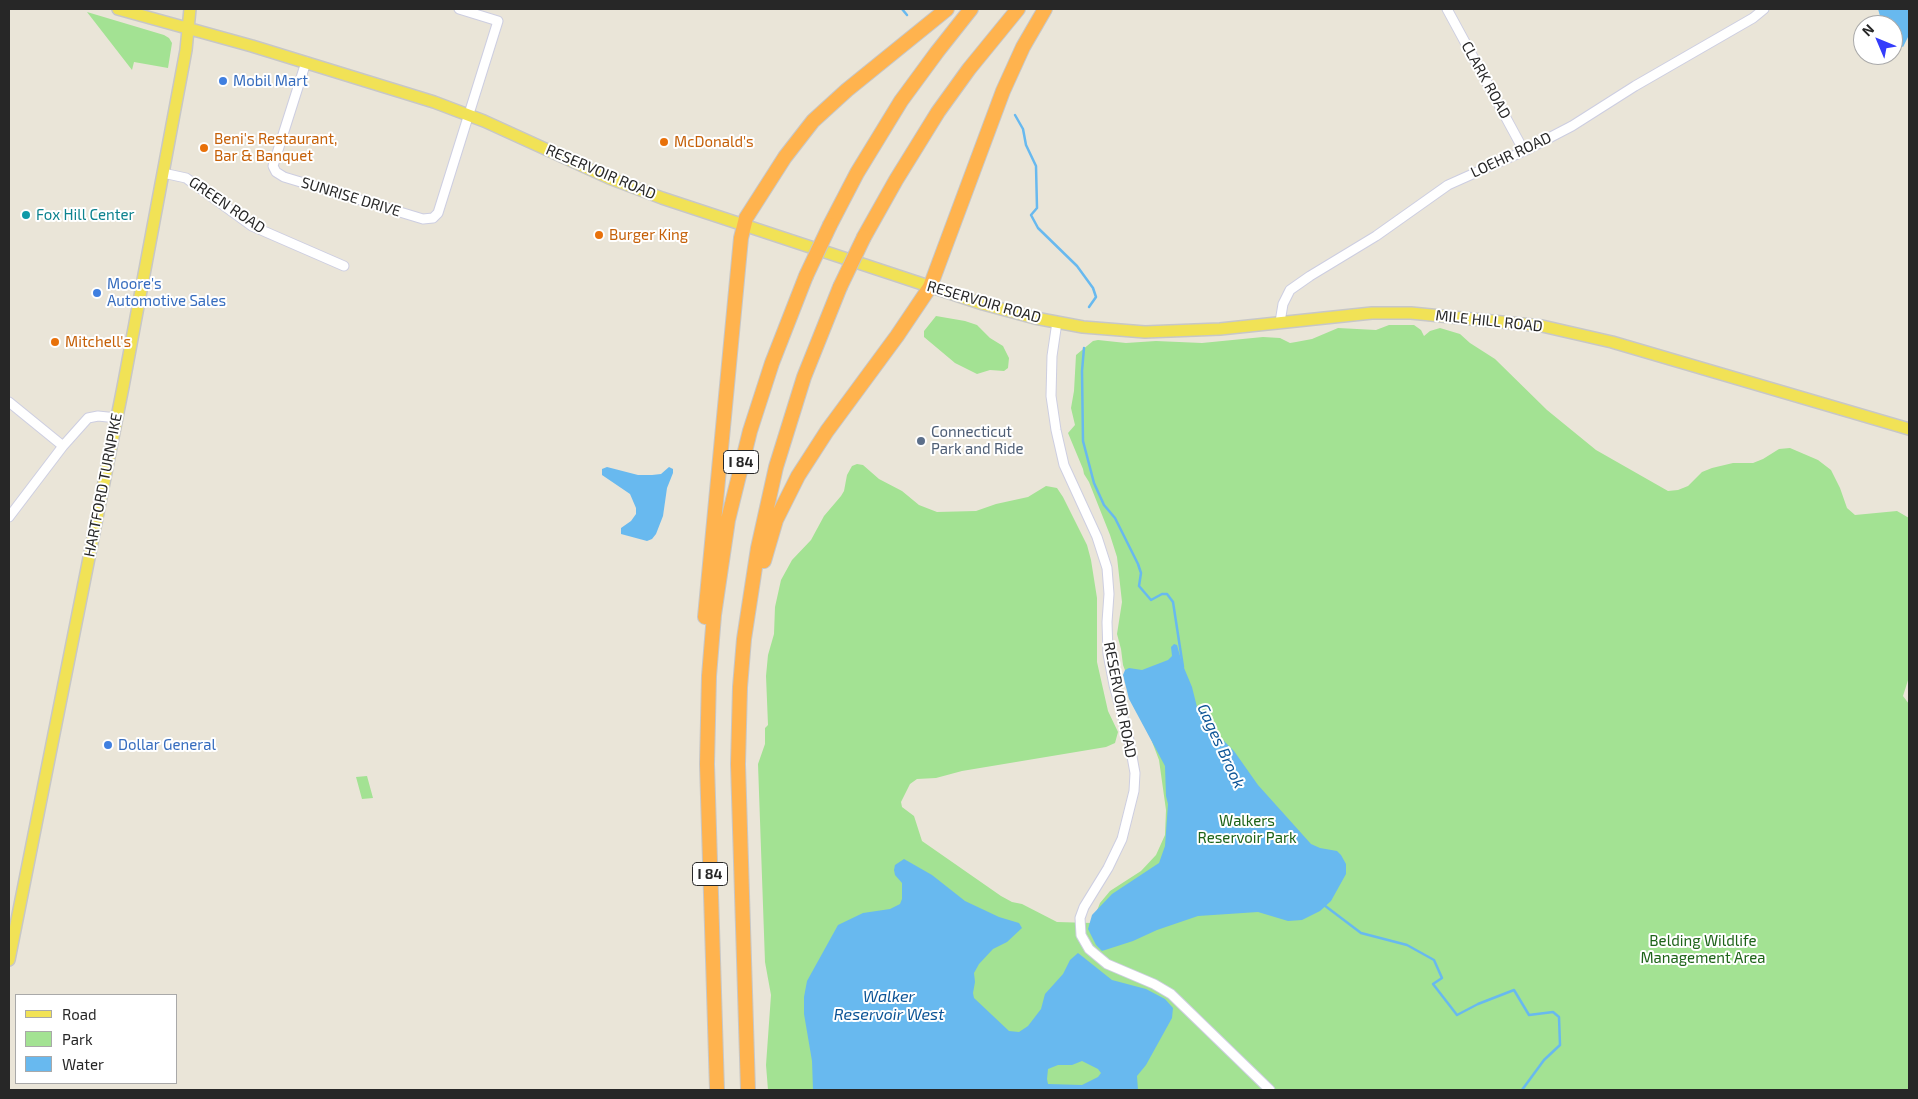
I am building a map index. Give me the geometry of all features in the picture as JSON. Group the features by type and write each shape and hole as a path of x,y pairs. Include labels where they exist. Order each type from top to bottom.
{"highway":[{"path":"710,657 705,637 705,618 743,225 785,157 813,122 847,90 947,9"},
{"name":"I 84","path":"717,1090 707,764 710,657 721,563 740,467 768,372 806,276 830,225 857,173 901,101 971,9"},
{"name":"I 84","path":"748,1090 738,764 740,687 749,600 765,514 783,442 804,377 840,287 864,236 938,112 1018,9"},
{"path":"749,600 760,580 776,520 798,476 827,431 930,287 1006,83 1023,48 1046,9"}],"main road":[{"name":"RESERVOIR ROAD","path":"118,9 306,62 434,102 470,115 633,188 930,287 1000,309 1057,322"},
{"name":"HARTFORD TURNPIKE","path":"9,960 163,173 190,9"},
{"name":"MILE HILL ROAD","path":"1057,322 1112,330 1166,332 1220,329 1372,313 1411,313 1542,326 1612,342 1909,429"}],"street":[{"path":"459,9 498,21 470,115"},
{"name":"CLARK ROAD","path":"1447,9 1524,151"},
{"name":"LOEHR ROAD","path":"1280,322 1283,304 1290,290 1368,241 1448,184 1524,151 1572,126 1635,86 1753,18 1764,9"},
{"name":"SUNRISE DRIVE","path":"306,62 273,166 276,172 284,177 423,219 432,218 438,213 470,115"},
{"name":"GREEN ROAD","path":"163,173 186,178 252,226 344,266"},
{"name":"RESERVOIR ROAD","path":"1057,322 1052,356 1051,396 1056,430 1067,473 1097,537 1107,568 1109,594 1107,622 1108,654 1135,773 1131,807 1122,839 1108,868 1084,907 1080,918 1081,935 1089,949 1107,964 1154,984 1171,994 1270,1090"},
{"path":"9,402 63,446"},
{"path":"9,517 63,446 88,418 98,416 116,418"}],"green space":[{"path":"87,12 169,38 172,43 168,68 134,62 132,70"},
{"path":"936,316 977,325 990,338 1003,346 1009,358 1008,368 1004,371 990,370 977,374 955,363 924,337 924,331"},
{"path":"1389,325 1414,325 1421,330 1424,336 1430,331 1440,328 1460,334 1470,343 1495,359 1547,410 1596,450 1668,491 1688,486 1702,472 1712,468 1733,463 1753,463 1779,449 1790,448 1818,460 1831,470 1847,508 1855,515 1897,511 1909,518 1909,677 1903,696 1909,704 1909,1090 768,1090 766,1065 771,995 765,962 758,764 765,744 765,728 768,725 766,676 768,655 774,634 775,607 781,580 792,560 811,540 824,516 841,496 844,491 847,475 852,466 857,464 863,465 879,479 902,491 919,505 937,512 976,511 996,504 1028,497 1046,486 1057,488 1063,497 1087,545 1091,560 1097,598 1097,662 1108,711 1118,732 1115,743 1106,747 962,771 936,778 917,779 910,784 901,802 902,807 914,816 922,841 1001,896 1012,902 1022,904 1057,922 1092,923 1100,903 1110,891 1141,871 1156,855 1165,835 1166,810 1159,760 1123,665 1117,634 1122,602 1117,557 1110,535 1068,433 1075,425 1071,408 1076,355 1093,341 1098,340 1126,343 1156,341 1202,343 1263,337 1280,338 1290,343 1312,339 1338,328 1376,330"},
{"path":"367,776 373,798 362,799 356,777"}],"water":[{"path":"1878,9 1909,9 1909,35 1903,47 1903,15 1880,15"},
{"path":"607,467 638,475 661,474 669,467 673,469 667,488 663,516 652,539 647,541 621,534 621,528 631,521 636,514 636,508 630,494 602,475 602,469"},
{"path":"1174,644 1177,645 1197,707 1211,728 1234,751 1258,785 1311,844 1320,848 1337,851 1341,855 1346,864 1346,874 1331,901 1320,911 1302,920 1288,921 1258,912 1198,916 1102,951 1096,945 1088,929 1092,915 1112,894 1159,863 1165,846 1168,804 1165,766 1129,699 1123,675 1125,670 1129,668 1142,670 1168,660 1172,656 1171,647"},
{"name":"Walker Reservoir West","path":"904,859 932,875 965,901 999,917 1019,923 1022,928 1007,942 993,949 979,964 974,973 974,998 1009,1031 1019,1032 1028,1026 1041,1009 1045,994 1063,974 1070,960 1078,953 1112,980 1146,989 1165,999 1173,1008 1172,1018 1146,1065 1137,1076 1138,1090 813,1090 812,1061 804,1014 804,997 807,981 838,925 863,913 890,909 900,904 902,899 902,883 895,875 895,865","holes":["1082,1061 1098,1069 1101,1073 1098,1077 1082,1085 1048,1084 1048,1069 1058,1065 1072,1065"]}],"waterway":[{"name":"Gages Brook","path":"902,9 907,15"},
{"name":"Gages Brook","path":"1015,115 1023,129 1026,145 1036,166 1037,208 1031,215 1038,228 1077,266 1093,288 1096,297 1089,307"},
{"name":"Gages Brook","path":"1084,348 1082,371 1083,441 1094,483 1104,505 1115,518 1138,564 1141,573 1139,586 1151,600 1162,594 1167,594 1173,602 1183,667"},
{"name":"Gages Brook","path":"1324,905 1361,933 1407,945 1434,960 1442,978 1433,984 1457,1015 1478,1004 1514,990 1529,1015 1553,1012 1559,1017 1560,1045 1544,1060 1522,1090"}],"place":[{"name":"Mobil Mart","path":"223,81"},
{"name":"McDonald's","path":"664,142"},
{"name":"Beni's Restaurant, Bar & Banquet","path":"204,148"},
{"name":"Fox Hill Center","path":"26,215"},
{"name":"Burger King","path":"599,235"},
{"name":"Moore's Automotive Sales","path":"97,293"},
{"name":"Mitchell's","path":"55,342"},
{"name":"Connecticut Park and Ride","path":"921,441"},
{"name":"Dollar General","path":"108,745"}],"park label":[{"name":"Walkers Reservoir Park","path":"1247,830"},
{"name":"Belding Wildlife Management Area","path":"1703,950"}]}
